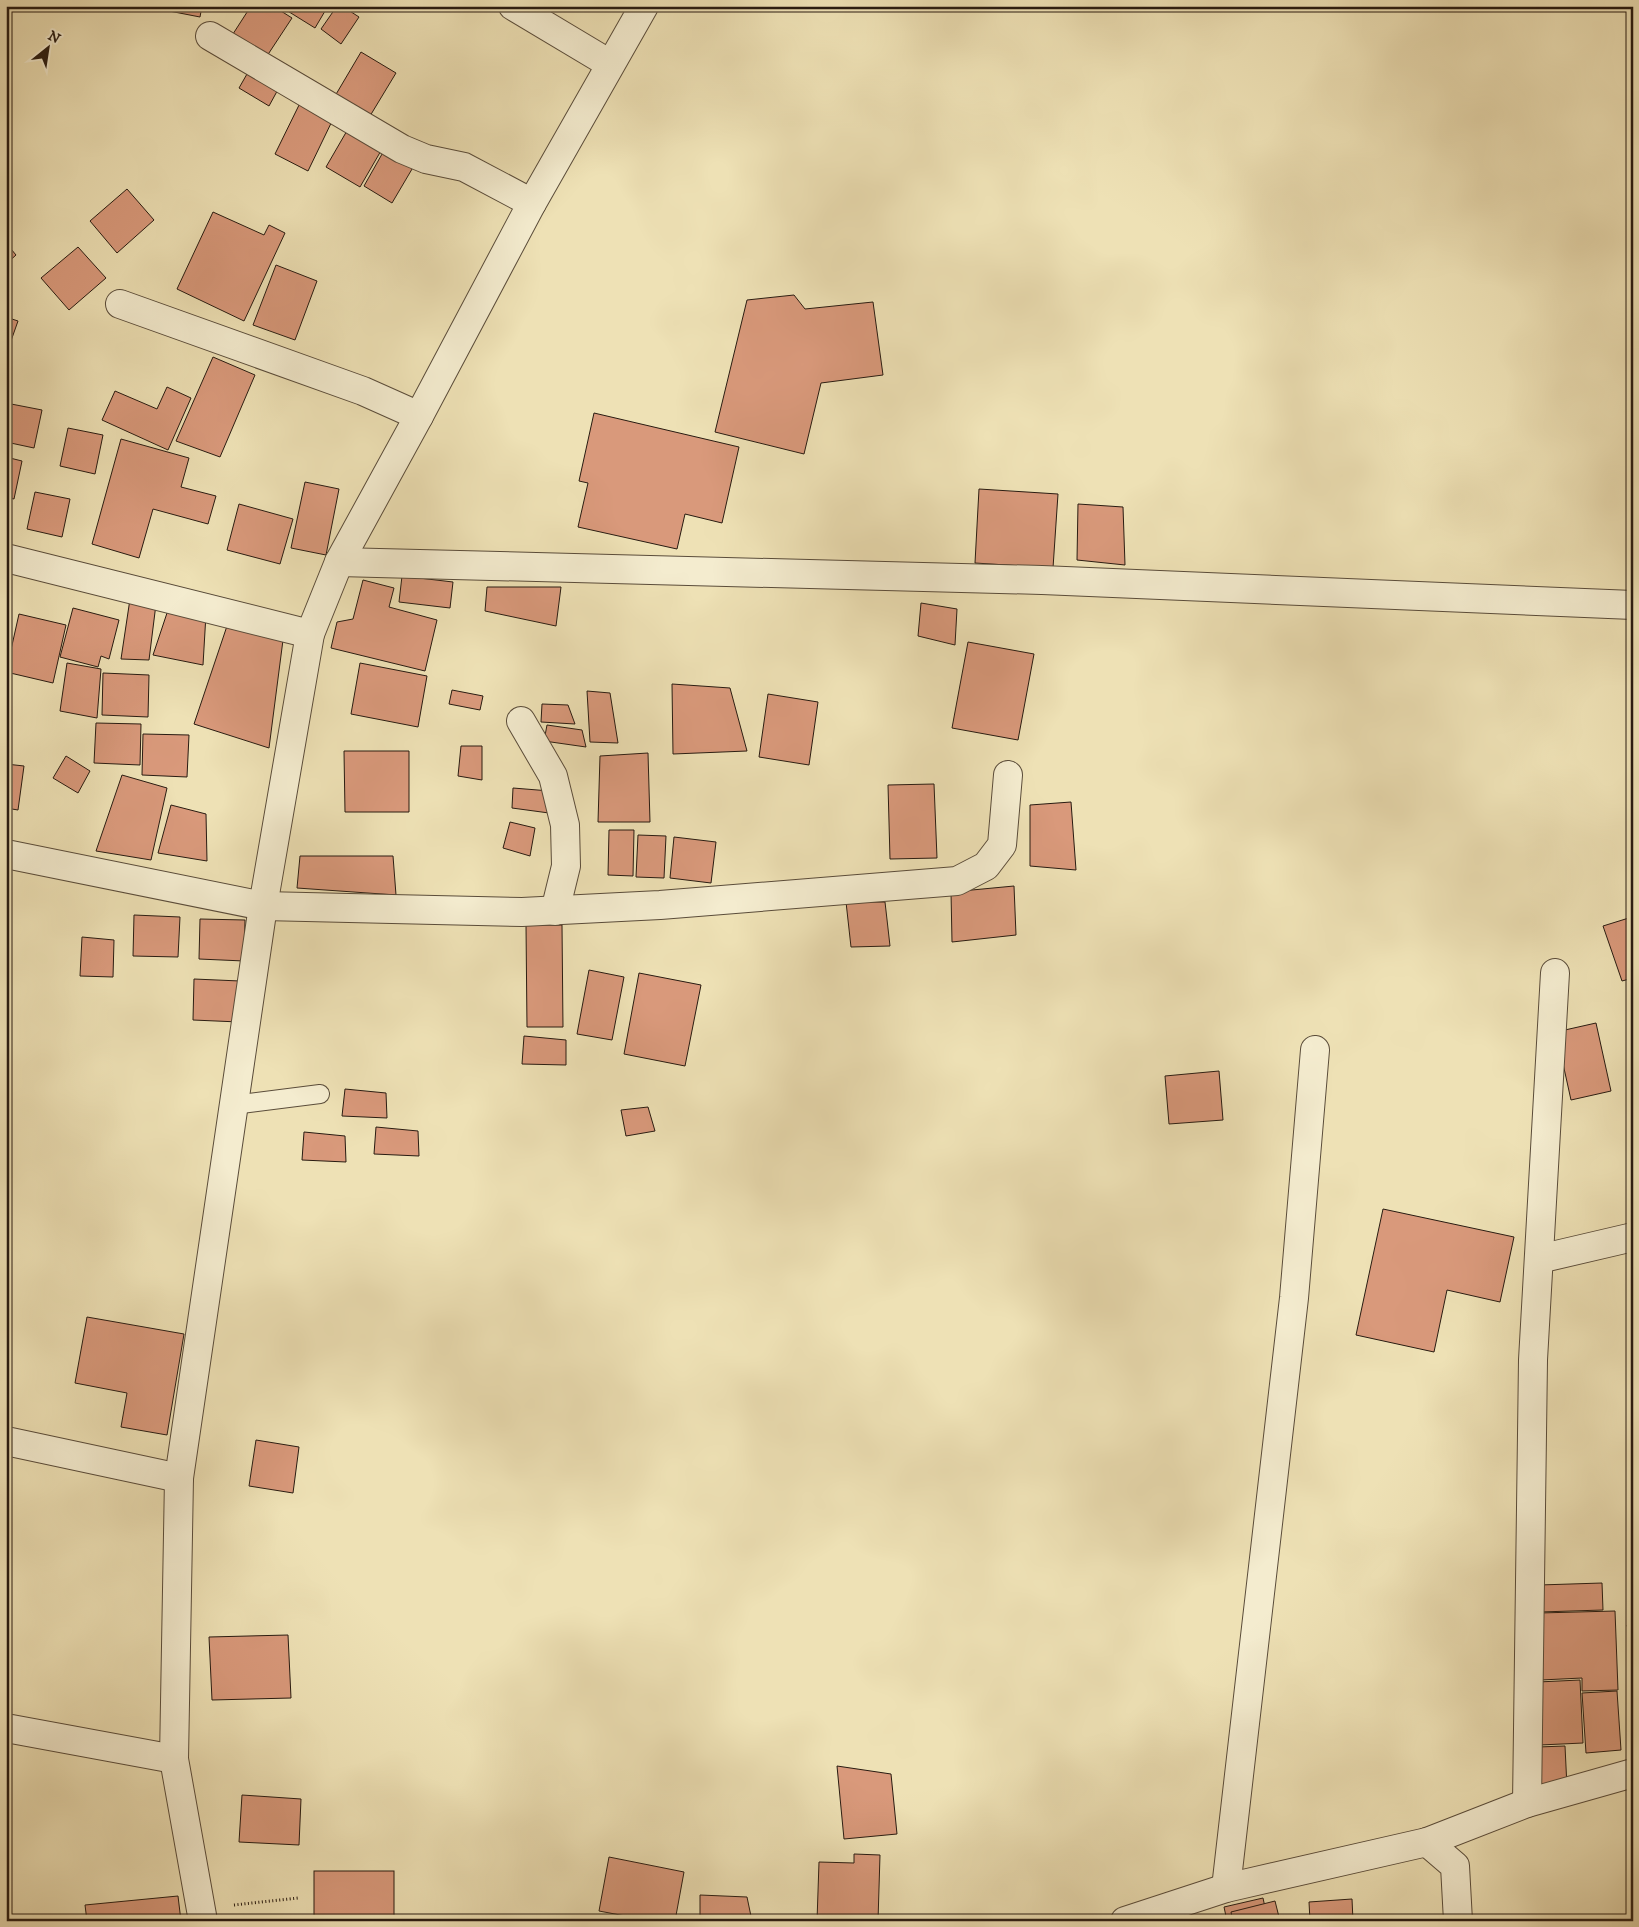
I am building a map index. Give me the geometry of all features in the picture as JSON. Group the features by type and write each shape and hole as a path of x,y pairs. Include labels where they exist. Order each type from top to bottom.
{"street":[{"path":"512,6 610,64"},
{"path":"202,1915 174,1759 179,1478 263,906 310,634 339,562 532,203 644,6"},
{"path":"210,36 402,149 426,159 464,167 532,203"},
{"path":"120,304 364,391 419,416"},
{"path":"6,558 310,634"},
{"path":"339,562 1042,580 1633,605"},
{"path":"521,721 553,776 565,825 566,866 554,911"},
{"path":"6,854 263,906 522,912 660,906 957,881 986,866 1002,845 1008,775"},
{"path":"1527,1803 1533,1360 1555,974"},
{"path":"1226,1888 1294,1298 1315,1050"},
{"path":"1539,1259 1633,1237"},
{"path":"6,1441 179,1478"},
{"path":"6,1728 174,1759"},
{"path":"1125,1921 1226,1888 1427,1842 1527,1803 1633,1773"},
{"path":"1427,1842 1455,1866 1458,1921"}],"lane":[{"path":"234,1105 320,1094"}],"path":[{"path":"202,1915 298,1898"}],"building":[{"path":"165,6 202,6 200,17 164,10"},
{"path":"251,6 273,6 292,18 265,59 231,37"},
{"path":"289,6 328,6 315,28 286,10"},
{"path":"337,6 342,6 359,17 341,44 321,29"},
{"path":"361,52 396,73 370,116 335,96"},
{"path":"251,67 281,84 269,106 239,88"},
{"path":"302,99 335,115 308,171 275,154"},
{"path":"348,129 382,149 360,187 326,167"},
{"path":"386,147 415,164 392,203 364,186"},
{"path":"127,189 154,220 117,253 90,221"},
{"path":"213,212 264,235 269,225 285,233 244,321 177,289"},
{"path":"6,243 16,255 6,264"},
{"path":"78,247 106,278 69,310 41,278"},
{"path":"276,265 317,281 295,340 253,325"},
{"path":"794,295 805,309 873,302 883,375 821,383 804,454 715,432 747,300"},
{"path":"6,317 18,321 6,355"},
{"path":"213,357 255,375 220,457 176,441"},
{"path":"167,387 191,398 168,450 102,420 115,391 157,409"},
{"path":"6,403 42,410 34,448 6,442"},
{"path":"594,413 739,447 722,523 685,514 677,549 578,527 588,483 579,481"},
{"path":"68,428 103,435 95,474 60,466"},
{"path":"121,439 189,458 181,487 216,496 208,524 153,509 139,558 92,544"},
{"path":"6,457 22,461 14,499 6,497"},
{"path":"305,482 339,489 326,555 291,548"},
{"path":"979,489 1058,494 1053,568 975,563"},
{"path":"35,492 70,499 62,537 27,529"},
{"path":"239,504 293,519 280,564 227,550"},
{"path":"1078,504 1123,507 1125,565 1077,560"},
{"path":"402,576 453,582 450,608 399,602"},
{"path":"363,580 394,588 389,607 437,620 425,671 331,648 337,622 353,619"},
{"path":"487,587 561,587 556,626 485,611"},
{"path":"130,599 156,604 149,660 121,659"},
{"path":"921,603 957,609 955,645 918,636"},
{"path":"169,607 206,614 203,665 153,655"},
{"path":"73,608 119,620 109,659 101,656 98,667 60,657"},
{"path":"19,614 66,625 53,683 6,672"},
{"path":"227,626 283,640 269,748 194,724"},
{"path":"968,642 1034,654 1018,740 952,728"},
{"path":"67,663 101,669 97,718 60,711"},
{"path":"360,663 427,676 418,727 351,714"},
{"path":"103,673 149,675 148,717 102,715"},
{"path":"672,684 730,688 747,751 673,754"},
{"path":"452,690 483,696 480,710 449,704"},
{"path":"587,691 610,693 618,743 590,742"},
{"path":"768,694 818,702 809,765 759,757"},
{"path":"542,704 568,705 575,724 541,722"},
{"path":"96,723 141,724 140,765 94,763"},
{"path":"547,725 582,730 586,747 544,741"},
{"path":"143,734 189,735 187,777 142,775"},
{"path":"461,746 482,746 482,780 458,776"},
{"path":"344,751 409,751 409,812 345,812"},
{"path":"648,753 650,822 598,822 600,756"},
{"path":"66,756 90,771 78,793 53,778"},
{"path":"6,764 24,766 18,810 6,808"},
{"path":"122,775 167,788 151,860 96,851"},
{"path":"934,784 937,858 890,859 888,785"},
{"path":"513,788 550,791 549,813 512,808"},
{"path":"1071,802 1076,870 1030,866 1030,805"},
{"path":"171,805 206,814 207,861 158,853"},
{"path":"510,822 535,828 530,856 503,848"},
{"path":"609,830 634,830 633,876 608,875"},
{"path":"638,835 666,836 664,878 636,877"},
{"path":"674,837 716,842 711,883 670,878"},
{"path":"300,856 393,856 396,895 297,888"},
{"path":"1014,886 1016,935 952,942 951,892"},
{"path":"846,902 885,902 890,946 851,947"},
{"path":"134,915 180,917 178,957 133,956"},
{"path":"1632,917 1633,978 1622,981 1603,926"},
{"path":"200,919 245,920 244,961 199,959"},
{"path":"526,925 562,925 563,1027 527,1027"},
{"path":"82,937 114,940 113,977 80,976"},
{"path":"589,970 624,977 612,1040 577,1034"},
{"path":"639,973 701,985 685,1066 624,1054"},
{"path":"194,979 240,981 239,1022 193,1020"},
{"path":"1596,1023 1611,1091 1571,1100 1556,1032"},
{"path":"524,1036 566,1040 566,1065 522,1064"},
{"path":"1219,1071 1223,1120 1169,1124 1165,1076"},
{"path":"345,1089 386,1093 387,1118 342,1116"},
{"path":"648,1107 655,1131 626,1136 621,1110"},
{"path":"376,1127 418,1131 419,1156 374,1154"},
{"path":"304,1132 345,1136 346,1162 302,1160"},
{"path":"1383,1209 1514,1237 1500,1302 1447,1290 1434,1352 1356,1335"},
{"path":"87,1317 184,1334 167,1435 121,1427 127,1393 75,1383"},
{"path":"256,1440 299,1447 293,1493 249,1486"},
{"path":"1602,1583 1603,1610 1540,1612 1539,1585"},
{"path":"1615,1611 1618,1690 1582,1691 1582,1678 1541,1680 1539,1613"},
{"path":"1633,1624 1633,1650 1627,1625"},
{"path":"288,1635 291,1698 212,1700 209,1637"},
{"path":"1580,1680 1583,1743 1540,1745 1538,1682"},
{"path":"1617,1691 1621,1750 1586,1753 1582,1693"},
{"path":"1565,1746 1567,1787 1540,1789 1538,1747"},
{"path":"837,1766 891,1774 897,1834 844,1839"},
{"path":"242,1795 301,1799 299,1845 239,1842"},
{"path":"854,1854 880,1855 878,1921 817,1921 819,1862 854,1863"},
{"path":"609,1857 684,1872 675,1921 652,1921 599,1911"},
{"path":"314,1871 394,1871 394,1921 314,1921"},
{"path":"700,1895 747,1897 752,1921 700,1921"},
{"path":"178,1896 181,1921 87,1921 85,1905"},
{"path":"6,1897 8,1897 7,1921 6,1921"},
{"path":"1263,1898 1268,1921 1227,1921 1224,1907"},
{"path":"1352,1899 1353,1921 1310,1921 1309,1902"},
{"path":"1275,1901 1280,1921 1233,1921 1231,1912"}]}
